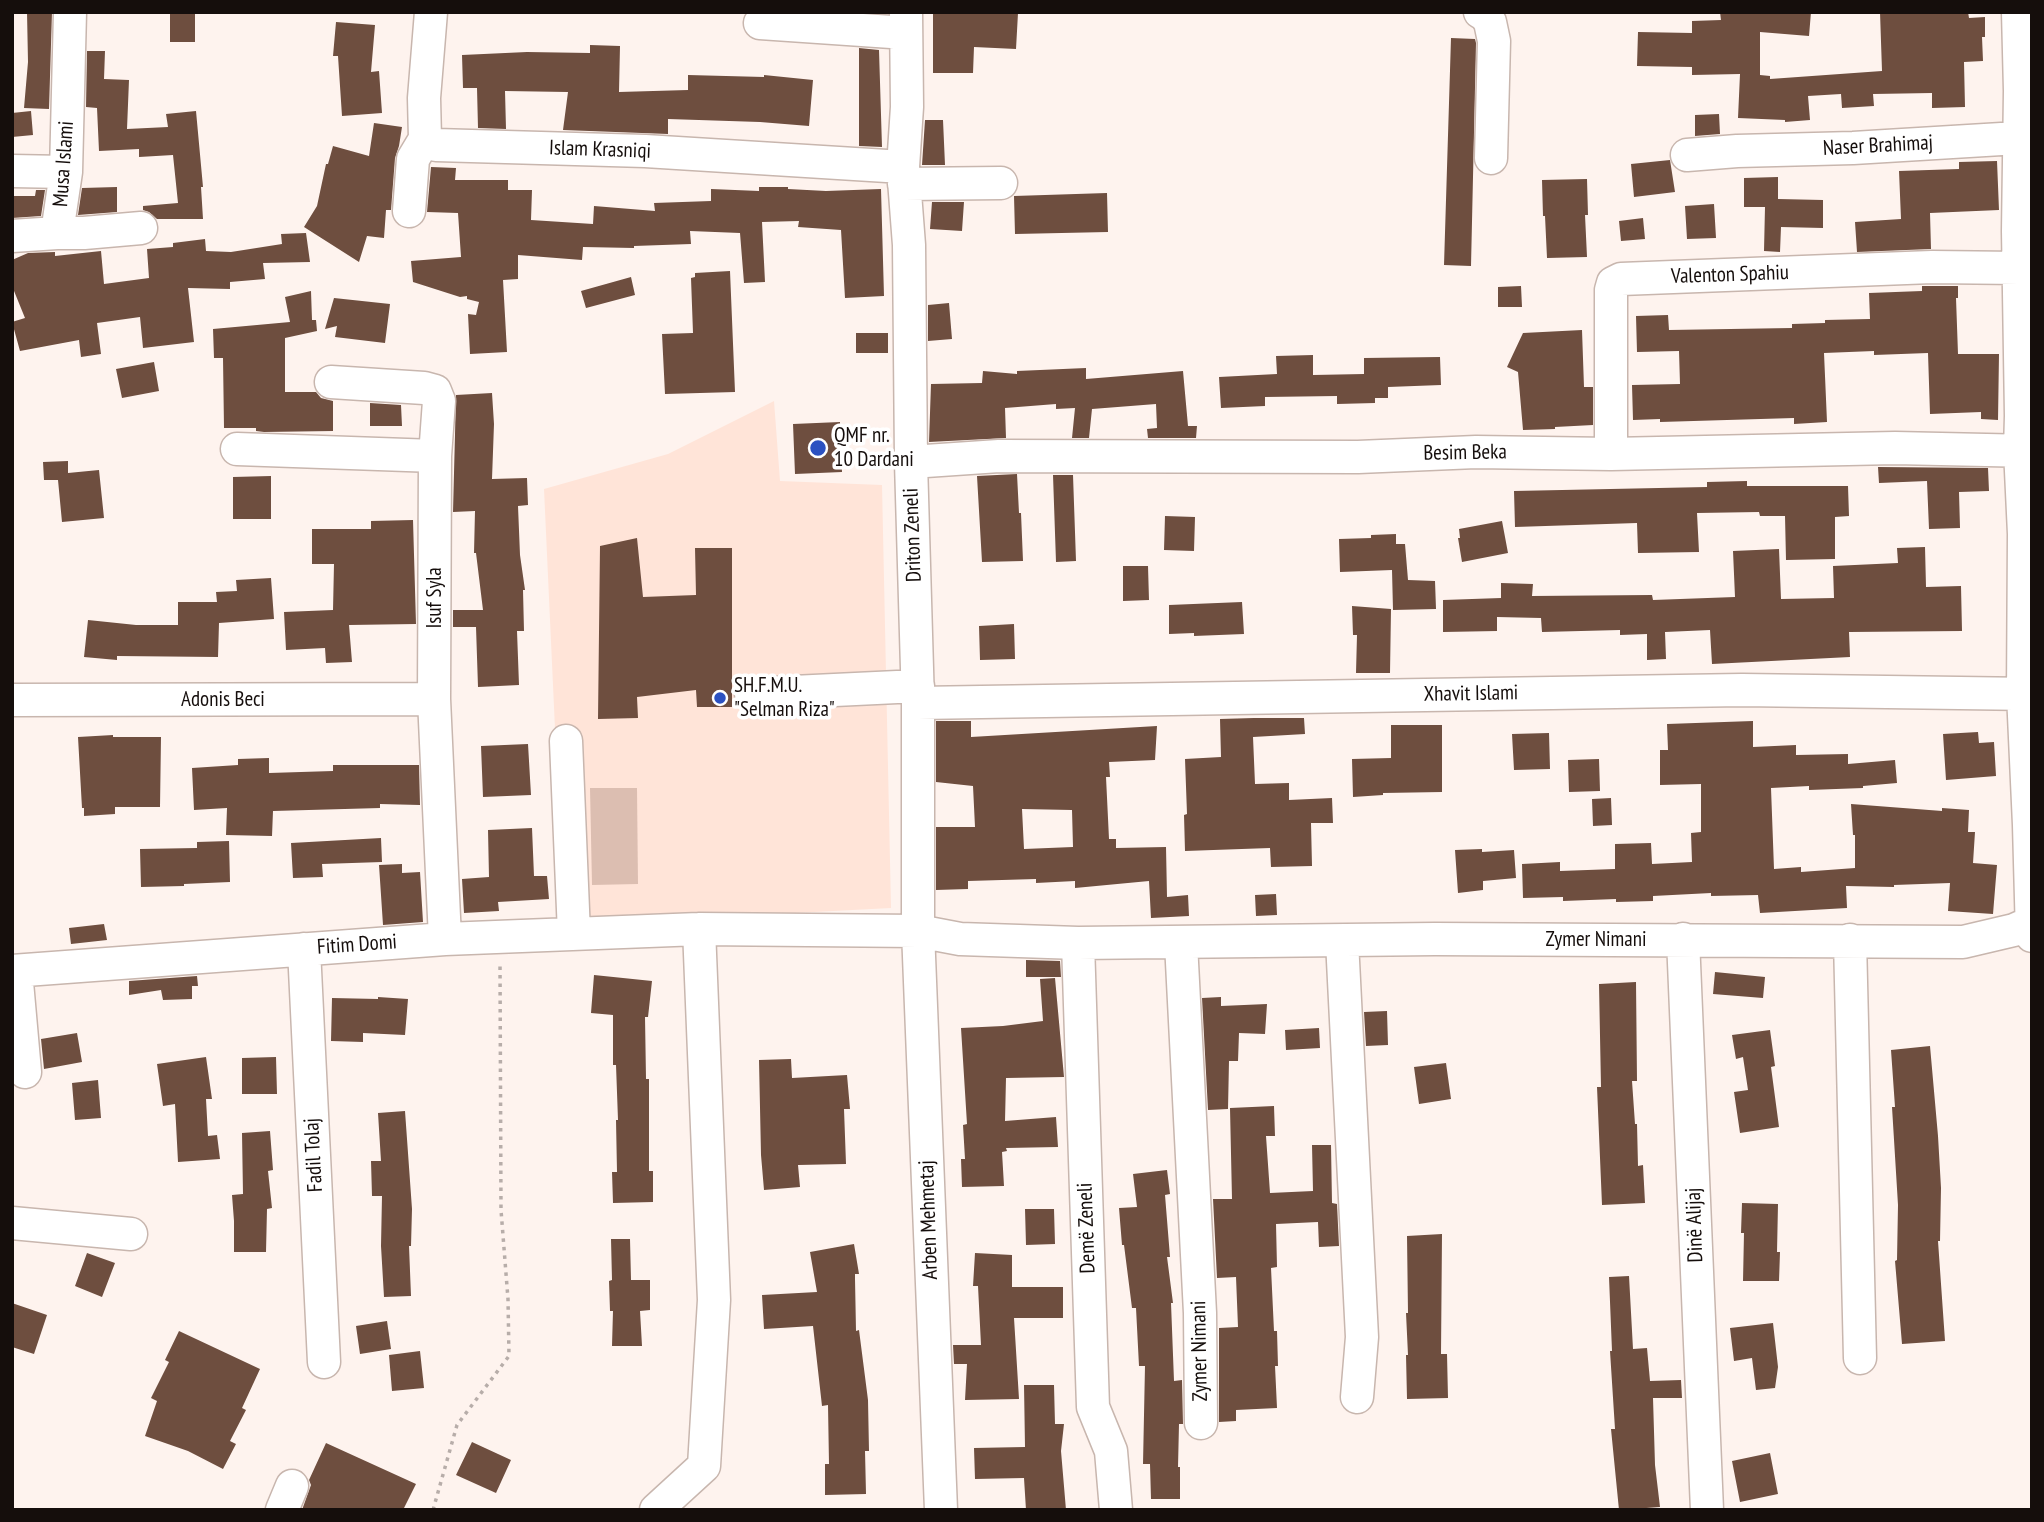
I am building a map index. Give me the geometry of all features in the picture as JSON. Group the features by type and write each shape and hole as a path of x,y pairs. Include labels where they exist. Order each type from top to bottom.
{"street":[{"name":"Musa Islami","path":"70,12 66,172 57,233 141,228"},
{"path":"409,211 413,159 425,139 424,98 431,12"},
{"path":"1480,12 1490,22 1494,41 1491,158"},
{"path":"2018,12 2026,91 2018,138 2025,231 2019,268 2021,416 2026,451 2024,534 2032,936"},
{"path":"760,23 906,22"},
{"name":"Driton Zeneli","path":"906,22 907,107 903,175 909,245 911,462 918,694 918,931"},
{"name":"Naser Brahimaj","path":"1687,155 2018,138"},
{"name":"Islam Krasniqi","path":"425,139 436,145 645,150 1001,183"},
{"path":"12,171 66,172"},
{"path":"12,236 57,233"},
{"name":"Valenton Spahiu","path":"1611,454 1611,290 1613,283 1621,279 1893,269 2019,268"},
{"name":"Isuf Syla","path":"331,382 424,388 435,391 439,401 435,456 434,699 444,939"},
{"path":"237,449 435,456"},
{"name":"Besim Beka","path":"911,462 999,456 1358,457 1476,452 1611,454 1895,449 2026,451"},
{"name":"Xhavit Islami","path":"751,694 918,694 1030,699 1742,690 2027,694"},
{"name":"Adonis Beci","path":"12,700 434,699"},
{"path":"566,741 574,934"},
{"name":"Zymer Nimani","path":"918,931 960,939 1078,943 1683,939 1963,942 2014,930 2032,922"},
{"path":"656,1510 704,1466 714,1300 699,929"},
{"name":"Fitim Domi","path":"25,1073 14,971 444,939 699,929 918,931"},
{"name":"Arben Mehmetaj","path":"918,931 941,1510"},
{"name":"Dinë Alijaj","path":"1683,939 1707,1510"},
{"path":"1850,940 1860,1358"},
{"path":"1342,941 1362,1337 1357,1396"},
{"name":"Demë Zeneli","path":"1078,943 1093,1407 1111,1451 1116,1510"},
{"name":"Zymer Nimani","path":"1181,943 1200,1313 1201,1423"},
{"name":"Fadil Tolaj","path":"304,949 324,1362"},
{"path":"12,1223 131,1234"}],"path":[{"path":"433,1510 457,1425 509,1356 508,1299 501,1210 500,937"}],"shaded area":[{"name":"SH.F.M.U. \"Selman Riza\"","path":"774,401 780,481 882,485 891,908 564,925 544,489 668,454"},
{"path":"590,788 637,788 638,884 592,885"}],"building":[{"path":"27,12 52,12 49,109 24,108 28,62"},
{"path":"170,12 195,12 195,42 170,42"},
{"path":"933,12 1018,13 1016,49 974,47 973,73 933,73"},
{"path":"1720,12 1811,12 1809,36 1760,32 1760,75 1770,76 1770,79 1882,71 1880,12 1968,12 1969,18 1985,17 1983,61 1964,62 1965,107 1932,108 1932,93 1873,94 1874,106 1842,108 1841,94 1808,96 1810,120 1785,122 1738,118 1740,74 1692,75 1692,67 1637,66 1638,32 1692,33 1692,21 1721,20"},
{"path":"336,22 375,25 371,72 379,71 382,113 342,116 338,56 333,56"},
{"path":"1451,38 1475,39 1476,43 1471,266 1444,265"},
{"path":"590,45 620,46 619,92 688,90 688,75 764,75 813,80 809,126 668,119 668,134 563,130 568,92 505,91 506,129 478,128 477,88 463,88 462,55 590,53"},
{"path":"859,48 879,50 882,147 859,146"},
{"path":"87,51 105,51 104,79 129,80 127,129 168,127 166,114 196,111 203,219 157,219 143,210 143,206 178,203 173,155 139,157 139,149 99,151 97,108 86,107"},
{"path":"31,111 33,135 12,137 12,113"},
{"path":"1719,114 1720,134 1695,136 1695,115"},
{"path":"925,120 943,120 945,165 922,165"},
{"path":"374,123 402,127 395,158 391,210 386,210 384,238 367,236 359,262 304,227 317,206 326,164 333,146 369,156"},
{"path":"1670,160 1675,192 1634,197 1631,164"},
{"path":"1997,161 1999,210 1930,213 1931,249 1857,252 1855,222 1901,219 1899,171 1959,169 1959,162"},
{"path":"431,167 456,168 455,180 508,180 508,190 532,190 531,220 593,224 594,206 655,211 654,203 711,201 711,189 881,189 884,296 845,298 841,230 798,227 799,221 762,222 765,282 744,283 740,233 690,231 691,244 634,248 583,247 582,260 518,255 518,279 503,280 507,352 470,354 468,314 476,315 479,302 467,299 467,296 460,297 413,282 411,261 461,257 458,213 427,212"},
{"path":"1778,177 1778,199 1823,200 1823,228 1781,227 1780,252 1764,251 1765,207 1744,207 1744,178"},
{"path":"1587,179 1587,257 1547,258 1542,180"},
{"path":"117,187 117,212 78,215 82,188"},
{"path":"36,190 45,190 41,216 12,218 12,196 35,196"},
{"path":"1107,193 1108,232 1015,234 1014,196"},
{"path":"932,202 964,202 962,231 930,229"},
{"path":"1714,204 1716,238 1687,239 1685,206"},
{"path":"1643,218 1645,239 1621,241 1619,221"},
{"path":"306,233 310,262 263,263 265,279 230,282 230,289 188,288 194,342 143,348 140,317 97,323 101,354 81,357 79,340 20,351 12,322 25,318 12,286 12,260 28,253 55,252 55,256 101,251 104,284 149,278 147,249 173,247 173,243 205,239 206,251 231,252 282,244 281,234"},
{"path":"730,271 735,392 665,394 662,334 693,333 691,278 695,277 695,273"},
{"path":"631,277 635,295 586,308 581,291"},
{"path":"1521,286 1522,307 1498,307 1498,287"},
{"path":"1922,286 1958,286 1958,354 1999,354 1998,420 1981,419 1981,412 1930,414 1928,353 1874,355 1874,351 1824,353 1827,422 1794,424 1794,418 1660,422 1660,419 1633,420 1632,385 1680,384 1679,351 1637,352 1636,316 1668,315 1669,330 1792,328 1792,324 1825,323 1825,320 1870,319 1869,293 1922,291"},
{"path":"311,291 312,320 316,320 317,331 285,338 285,392 316,392 321,398 333,401 333,431 264,432 256,431 256,428 224,428 223,358 214,358 213,329 290,322 285,297"},
{"path":"334,298 390,304 385,343 335,337 337,326 325,329"},
{"path":"949,303 952,339 928,341 928,305"},
{"path":"1582,330 1584,387 1593,387 1593,425 1523,430 1518,372 1507,367 1523,333"},
{"path":"856,333 888,333 888,353 856,353"},
{"path":"1313,355 1313,375 1364,374 1364,358 1440,357 1441,385 1388,387 1388,398 1375,398 1375,403 1337,404 1337,396 1265,397 1265,406 1221,408 1219,377 1277,374 1276,356"},
{"path":"154,362 159,391 122,398 116,369"},
{"path":"1086,368 1086,379 1183,371 1188,426 1197,426 1196,438 1148,438 1147,429 1157,428 1156,404 1092,409 1089,438 1072,438 1075,408 1056,409 1056,404 1005,408 1006,438 929,442 931,384 982,383 983,371 1017,374 1017,371"},
{"path":"492,393 492,479 527,478 528,505 518,506 525,590 524,631 517,631 519,685 478,687 476,627 453,627 453,610 483,610 474,553 475,511 453,512 456,395"},
{"path":"370,403 401,405 402,426 370,426"},
{"name":"QMF nr. 10 Dardani","path":"840,422 842,472 795,474 793,424"},
{"path":"68,461 68,473 99,470 104,518 62,522 58,480 44,480 43,462"},
{"path":"1878,467 1988,468 1989,491 1959,492 1960,528 1929,529 1927,481 1879,483"},
{"path":"1017,474 1023,561 982,562 977,476"},
{"path":"1053,475 1073,475 1076,561 1056,562"},
{"path":"271,476 271,519 233,519 233,477"},
{"path":"1747,481 1747,486 1848,486 1849,516 1835,517 1835,559 1786,560 1785,516 1760,516 1759,512 1697,513 1699,552 1638,553 1637,523 1515,527 1514,491 1707,487 1707,482"},
{"path":"1165,516 1195,517 1194,551 1164,550"},
{"path":"413,520 416,624 349,625 352,662 326,663 325,648 286,650 284,612 333,610 334,564 312,564 312,529 371,529 371,521"},
{"path":"1502,521 1508,553 1462,562 1459,529"},
{"path":"1396,534 1396,544 1405,544 1408,580 1435,581 1436,609 1393,610 1392,570 1340,572 1339,539"},
{"path":"637,538 643,597 696,595 695,548 732,548 732,707 697,707 696,690 637,697 638,718 598,719 600,546"},
{"path":"1925,547 1926,587 1961,586 1962,631 1849,632 1850,657 1712,664 1710,630 1665,632 1666,659 1647,660 1647,634 1620,635 1620,630 1542,632 1541,618 1497,617 1497,631 1443,632 1443,600 1501,598 1501,583 1533,584 1532,596 1652,595 1653,600 1735,597 1733,551 1779,549 1781,599 1834,598 1833,566 1898,563 1897,548"},
{"path":"1123,566 1148,566 1149,600 1123,601"},
{"path":"271,578 274,619 219,623 218,657 117,656 117,660 84,657 88,620 136,625 178,625 178,602 217,602 216,592 237,591 236,580"},
{"path":"1242,602 1244,634 1169,634 1169,605"},
{"path":"1352,606 1391,609 1390,673 1356,673 1357,635 1353,635"},
{"path":"1014,624 1015,659 980,660 979,626"},
{"path":"1304,718 1305,734 1253,737 1255,784 1289,783 1289,800 1332,798 1333,823 1311,823 1312,866 1271,867 1270,848 1185,851 1185,759 1221,757 1220,719"},
{"path":"936,721 971,721 971,737 1157,726 1155,760 1109,762 1110,777 1106,777 1109,839 1116,839 1116,848 1166,847 1167,897 1188,895 1189,916 1151,918 1149,881 1075,888 1075,881 968,881 968,889 936,890 936,827 975,827 973,786 936,782","holes":["1022,809 1072,810 1073,847 1024,849"]},
{"path":"1753,721 1753,747 1796,745 1796,755 1848,754 1848,764 1895,760 1897,783 1863,788 1771,788 1774,869 1801,867 1801,872 1855,868 1851,804 1942,811 1942,808 1969,810 1968,832 1975,832 1973,863 1997,865 1993,914 1948,911 1950,883 1894,887 1846,886 1847,908 1760,913 1758,895 1711,896 1711,893 1653,896 1653,901 1616,902 1616,899 1563,901 1563,897 1523,898 1522,864 1560,862 1560,871 1615,869 1615,844 1651,843 1652,864 1692,862 1691,833 1701,832 1701,784 1660,785 1660,750 1668,750 1667,724"},
{"path":"1391,725 1442,725 1442,792 1383,793 1353,797 1352,759 1391,758"},
{"path":"1978,732 1979,743 1994,742 1996,776 1946,780 1943,734"},
{"path":"1549,733 1550,769 1514,770 1512,734"},
{"path":"78,737 161,737 160,807 115,807 115,814 84,816"},
{"path":"528,744 531,795 483,797 481,746"},
{"path":"269,758 269,773 333,771 333,765 419,765 420,805 380,804 380,808 273,811 272,836 226,835 227,808 194,810 192,768 238,765 238,759"},
{"path":"1599,759 1600,791 1569,792 1568,760"},
{"path":"1611,798 1612,825 1593,826 1592,799"},
{"path":"532,828 534,876 547,876 549,899 498,902 499,911 464,913 462,879 489,877 488,830"},
{"path":"381,838 382,862 322,864 323,877 293,878 291,843"},
{"path":"229,841 230,882 141,887 140,849 197,848 197,842"},
{"path":"1482,849 1482,852 1514,850 1516,878 1483,881 1483,890 1458,893 1455,850"},
{"path":"402,864 402,873 420,872 423,922 383,925 379,865"},
{"path":"1276,894 1277,915 1256,916 1255,895"},
{"path":"104,924 107,940 71,944 69,928"},
{"path":"1026,960 1060,961 1061,977 1026,977"},
{"path":"1715,972 1765,977 1763,998 1713,994"},
{"path":"594,975 652,981 648,1017 645,1017 646,1079 649,1079 649,1171 653,1171 653,1202 613,1203 612,1172 617,1172 618,1120 616,1065 613,1065 613,1015 591,1013"},
{"path":"197,976 198,986 192,986 192,999 163,1000 161,990 129,995 129,981"},
{"path":"1055,978 1064,1077 1006,1078 1005,1121 1056,1117 1058,1147 1006,1148 1007,1151 1002,1152 1004,1186 962,1187 961,1159 965,1159 963,1125 967,1124 961,1028 1043,1021 1040,979"},
{"path":"1636,982 1637,1081 1632,1081 1638,1166 1643,1165 1645,1203 1602,1205 1597,1087 1601,1087 1599,984"},
{"path":"1221,997 1221,1006 1267,1004 1265,1034 1239,1033 1238,1061 1229,1061 1228,1109 1208,1110 1202,998"},
{"path":"332,998 408,999 405,1035 363,1033 363,1042 331,1041"},
{"path":"1387,1011 1388,1045 1366,1046 1364,1012"},
{"path":"1319,1028 1320,1048 1286,1050 1285,1030"},
{"path":"1770,1030 1775,1066 1771,1067 1779,1127 1740,1133 1734,1092 1748,1090 1743,1057 1736,1059 1732,1035"},
{"path":"77,1033 82,1062 44,1069 41,1039"},
{"path":"1930,1046 1941,1188 1938,1241 1945,1341 1902,1344 1895,1261 1898,1205 1891,1050"},
{"path":"206,1057 212,1099 206,1099 208,1136 217,1135 220,1159 178,1162 175,1104 163,1106 157,1064"},
{"path":"276,1057 277,1094 242,1094 242,1058"},
{"path":"791,1059 792,1078 847,1075 850,1109 844,1109 846,1164 798,1165 800,1187 764,1190 759,1060"},
{"path":"1446,1063 1451,1099 1419,1104 1414,1067"},
{"path":"98,1080 101,1118 75,1120 72,1083"},
{"path":"1274,1106 1275,1136 1266,1136 1270,1193 1313,1191 1312,1145 1331,1145 1332,1203 1337,1204 1339,1246 1319,1247 1318,1222 1276,1224 1277,1267 1271,1268 1274,1331 1277,1331 1277,1408 1236,1410 1236,1421 1219,1422 1219,1328 1238,1327 1236,1277 1217,1278 1213,1199 1232,1199 1230,1108"},
{"path":"405,1111 412,1209 409,1246 411,1296 384,1297 382,1196 372,1196 371,1161 381,1161 378,1113"},
{"path":"270,1131 273,1170 268,1171 272,1208 267,1209 266,1252 234,1252 232,1195 243,1194 242,1133"},
{"path":"1167,1170 1170,1194 1165,1195 1170,1257 1167,1257 1173,1303 1174,1381 1182,1380 1183,1424 1179,1424 1178,1467 1180,1499 1151,1499 1150,1464 1143,1464 1145,1366 1139,1366 1136,1308 1132,1308 1119,1208 1137,1207 1133,1174"},
{"path":"1742,1203 1778,1204 1779,1281 1743,1281"},
{"path":"1025,1209 1054,1209 1055,1244 1026,1245"},
{"path":"1442,1234 1441,1354 1447,1354 1448,1398 1407,1399 1407,1236"},
{"path":"611,1239 630,1239 631,1280 650,1280 650,1310 640,1311 642,1346 612,1346 613,1311 610,1311 609,1281 612,1280"},
{"path":"854,1244 859,1274 855,1274 856,1331 859,1330 868,1400 866,1494 825,1495 825,1464 829,1464 828,1405 822,1406 813,1326 764,1329 762,1295 817,1292 810,1252"},
{"path":"87,1253 115,1263 102,1297 75,1286"},
{"path":"975,1253 1012,1255 1012,1287 1063,1287 1063,1318 1014,1318 1019,1399 965,1400 967,1364 954,1364 953,1345 981,1345 978,1286 973,1286"},
{"path":"1629,1276 1633,1349 1647,1348 1650,1381 1681,1380 1682,1398 1653,1398 1655,1465 1660,1507 1619,1510 1611,1429 1615,1429 1609,1277"},
{"path":"12,1303 47,1315 34,1354 12,1347"},
{"path":"387,1321 391,1349 360,1354 356,1326"},
{"path":"1773,1323 1778,1367 1775,1388 1756,1390 1752,1358 1734,1361 1730,1328"},
{"path":"179,1331 260,1369 242,1408 246,1410 230,1441 236,1444 223,1469 188,1451 145,1436 157,1401 151,1398 169,1362 165,1360"},
{"path":"420,1351 424,1388 392,1391 389,1355"},
{"path":"1024,1385 1054,1385 1055,1424 1064,1424 1061,1451 1066,1510 1026,1510 1024,1478 975,1479 974,1448 1025,1447"},
{"path":"472,1442 511,1460 496,1493 456,1475"},
{"path":"326,1443 416,1484 403,1510 302,1510 311,1485 309,1480"},
{"path":"1770,1453 1778,1494 1740,1502 1732,1461"}],"place":[{"name":"QMF nr. 10 Dardani","path":"818,448"},
{"name":"SH.F.M.U. \"Selman Riza\"","path":"720,698"}]}
